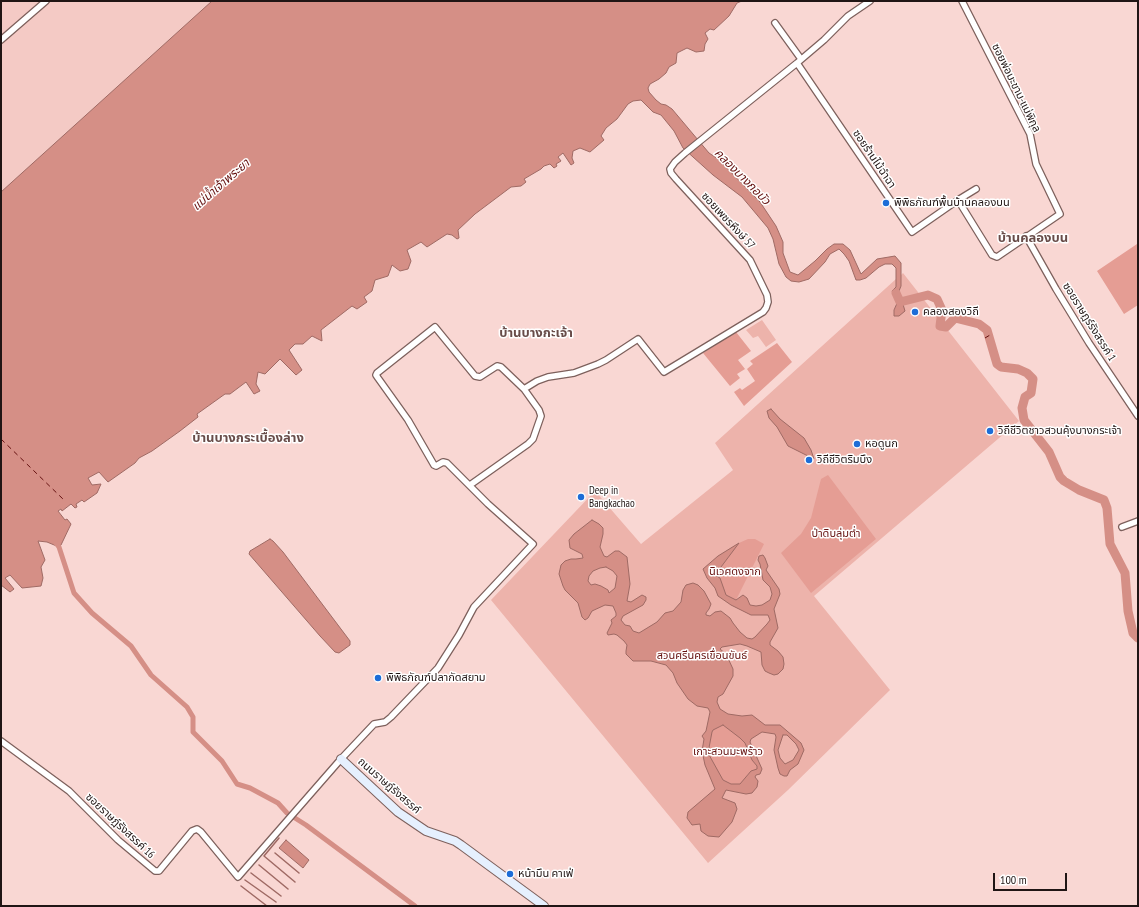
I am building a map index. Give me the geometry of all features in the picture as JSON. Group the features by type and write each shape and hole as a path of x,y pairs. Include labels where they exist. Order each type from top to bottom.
{"street":[{"path":"1,40 46,1"},
{"name":"ซอยเพชรหึงษ์ 57","path":"524,389 537,381 548,377 574,373 598,364 638,339 664,372 763,312 768,302 767,295 750,260 671,173 670,169 685,153 824,40 848,16 870,1"},
{"name":"ซอยพ่อมะขาม-แม่พิกุล","path":"962,1 1030,134 1036,164 1060,214 1026,236"},
{"path":"775,23 799,61"},
{"name":"ซอยร้านไม้ฉำฉา","path":"799,61 912,232 958,200"},
{"path":"976,189 958,200 992,255 997,257 1026,236"},
{"name":"ซอยราษฎร์รังสรรค์ 1","path":"1026,236 1089,343 1138,416"},
{"path":"435,327 475,376 480,378 497,366 501,367 524,389 539,410 541,416 533,439 523,448 470,485 447,463 444,462 436,466 434,465 408,420 376,375 435,327"},
{"name":"ซอยราษฎ์รังสรรค์ 16","path":"1,741 68,791 118,840 156,872 159,871 192,831 196,829 201,832 238,877 340,759 374,724 385,722 391,717 438,668 459,635 474,607 533,544 488,504 470,485"},
{"path":"1122,527 1138,521"},
{"name":"ถนนราษฎ์รังสรรค์","path":"340,759 398,812 426,831 461,845 544,906"}],"shaded area":[{"path":"1,1 212,1 1,192"}],"green space":[{"path":"1137,244 1138,305 1124,314 1097,271"},
{"name":"สวนศรีนครเขื่อนขันธ์","path":"903,273 1019,421 814,596 890,690 788,790 708,863 491,600 595,491 641,544 733,470 715,443 896,279 896,287 892,291 898,301 894,310 899,316 899,291 901,286 901,275"},
{"path":"762,320 776,340 766,347 758,336 753,338 746,330"},
{"path":"736,332 751,351 738,360 745,369 737,374 740,378 730,386 703,353"},
{"path":"777,343 792,362 744,406 734,392 740,388 742,390 755,381 747,369 753,364 750,361"},
{"name":"ป่าดิบลุ่มต่ำ","path":"828,475 876,539 811,593 781,553 801,534 811,518 821,479"},
{"name":"นิเวศดงจาก","path":"748,539 755,539 764,544 736,600 726,595 720,578 715,575 739,543"},
{"name":"เกาะสวนมะพร้าว","path":"723,725 745,743 752,760 757,766 757,769 748,774 740,784 731,784 723,780 708,753 713,730"}],"water":[{"name":"แม่น้ำเจ้าพระยา","path":"212,1 742,1 737,3 729,16 714,30 710,29 705,33 708,39 705,44 704,51 696,52 687,48 677,53 676,63 669,67 666,73 659,79 650,84 648,88 649,92 661,104 672,109 709,153 718,159 760,202 776,226 783,242 783,253 790,272 798,275 834,244 843,244 850,250 861,274 877,259 895,256 901,263 901,286 899,291 905,311 899,316 894,316 894,310 898,301 892,291 896,287 896,268 892,264 885,264 866,278 856,280 849,261 839,249 830,254 825,262 809,279 799,282 791,281 786,277 779,264 773,239 768,228 742,197 713,175 683,148 674,131 661,115 653,112 641,100 633,101 628,104 617,119 606,128 601,136 604,140 590,152 580,148 573,151 572,158 574,163 571,165 563,153 558,157 561,161 556,164 557,166 554,168 550,164 544,166 524,179 526,182 521,186 511,187 475,214 458,230 459,238 457,239 452,235 447,234 427,247 421,242 407,250 411,261 408,269 400,271 392,265 388,276 375,280 372,291 364,297 367,302 357,309 352,306 321,330 322,341 312,336 303,344 295,344 289,350 302,370 296,375 280,359 265,374 258,372 256,384 260,391 254,394 246,382 230,394 225,394 197,414 198,417 180,431 152,451 139,458 135,463 108,482 99,472 88,478 92,485 101,484 97,493 84,502 82,500 76,504 77,507 75,508 71,504 62,511 61,509 58,511 65,520 67,519 71,524 61,545 59,547 47,542 38,541 45,560 41,567 43,578 41,586 22,588 10,575 5,578 14,589 10,592 1,585 1,192"},
{"path":"771,409 780,419 804,438 814,459 788,446 777,427 769,418 767,411"},
{"path":"592,520 603,528 600,547 604,556 607,557 615,551 619,551 627,557 630,584 627,601 631,602 642,595 646,597 646,600 643,605 623,616 621,620 625,625 630,626 633,631 639,633 657,622 665,613 673,611 681,602 683,590 686,585 693,583 698,585 704,591 711,604 706,615 710,616 715,612 721,611 730,618 740,632 747,638 752,639 770,620 768,615 751,615 731,605 718,596 715,588 707,578 703,569 718,556 739,543 715,575 720,578 726,595 736,600 743,595 747,598 750,605 762,605 770,600 772,594 770,587 763,580 758,560 759,556 763,555 765,558 768,566 766,570 779,589 780,594 774,609 778,628 770,642 770,645 783,657 783,669 778,674 774,675 765,671 762,665 761,652 747,646 740,644 722,647 720,649 726,654 733,669 733,676 723,694 718,697 717,702 720,709 728,714 742,716 752,715 765,725 780,725 801,743 804,750 798,764 790,770 787,776 784,776 780,774 774,750 775,734 762,732 751,739 750,742 762,769 760,774 756,775 755,777 758,781 757,787 752,793 746,794 726,790 722,798 735,803 737,809 732,822 719,837 708,836 701,831 700,824 692,825 687,818 688,812 715,789 705,765 702,751 704,739 702,736 706,731 710,712 708,708 697,706 688,699 677,683 673,673 666,665 651,661 633,661 626,654 627,645 624,641 617,635 608,635 607,633 612,623 611,620 616,616 613,606 605,605 592,611 585,620 582,617 578,603 565,590 559,574 561,565 565,561 583,558 582,554 570,548 569,540 574,534","holes":["606,567 613,571 617,576 615,588 609,593 608,590 595,584 591,585 588,581 589,576 593,571","723,725 740,738 745,743 752,760 757,766 757,769 751,771 740,784 731,784 723,780 708,753 713,730","783,735 787,735 796,744 799,750 793,760 785,764 780,758 778,750"]},
{"path":"270,539 283,552 350,641 350,645 339,653 335,652 320,636 249,554 250,551"},
{"path":"286,840 309,860 303,868 279,848"}],"waterway":[{"name":"คลองบางกอบัว","path":"896,293 900,302 928,295 937,299 942,310 940,326 946,327 955,318 979,324 987,330 997,364 1001,367 1018,369 1027,373 1033,379 1031,393 1025,397 1022,408 1024,420 1049,452 1060,477 1079,490 1104,500 1107,508 1110,544 1125,573 1128,611 1133,633 1138,638"},
{"path":"56,543 59,547 74,593 92,613 131,646 151,675 187,707 193,717 193,732 222,761 237,784 250,788 278,803 287,813 306,825 415,906"},
{"path":"279,838 264,856 295,882"},
{"path":"275,853 299,873"},
{"path":"259,865 288,889"},
{"path":"251,873 281,896"},
{"path":"245,880 276,902"},
{"path":"241,886 267,906"}],"ferry route":[{"path":"985,338 990,335"},
{"path":"1,439 64,500"}],"place":[{"name":"พิพิธภัณฑ์พื้นบ้านคลองบน","path":"886,203"},
{"name":"คลองสองวิถี","path":"915,312"},
{"name":"วิถีชีวิตชาวสวนคุ้งบางกระเจ้า","path":"990,431"},
{"name":"หอดูนก","path":"857,444"},
{"name":"วิถีชีวิตริมบึง","path":"809,460"},
{"name":"Deep in Bangkachao","path":"581,497"},
{"name":"พิพิธภัณฑ์ปลากัดสยาม","path":"378,678"},
{"name":"หน้ามึน คาเฟ่","path":"510,874"}],"district":[{"name":"บ้านคลองบน","path":"1033,238"},
{"name":"บ้านบางกะเจ้า","path":"536,333"},
{"name":"บ้านบางกระเบื้องล่าง","path":"248,438"}]}
